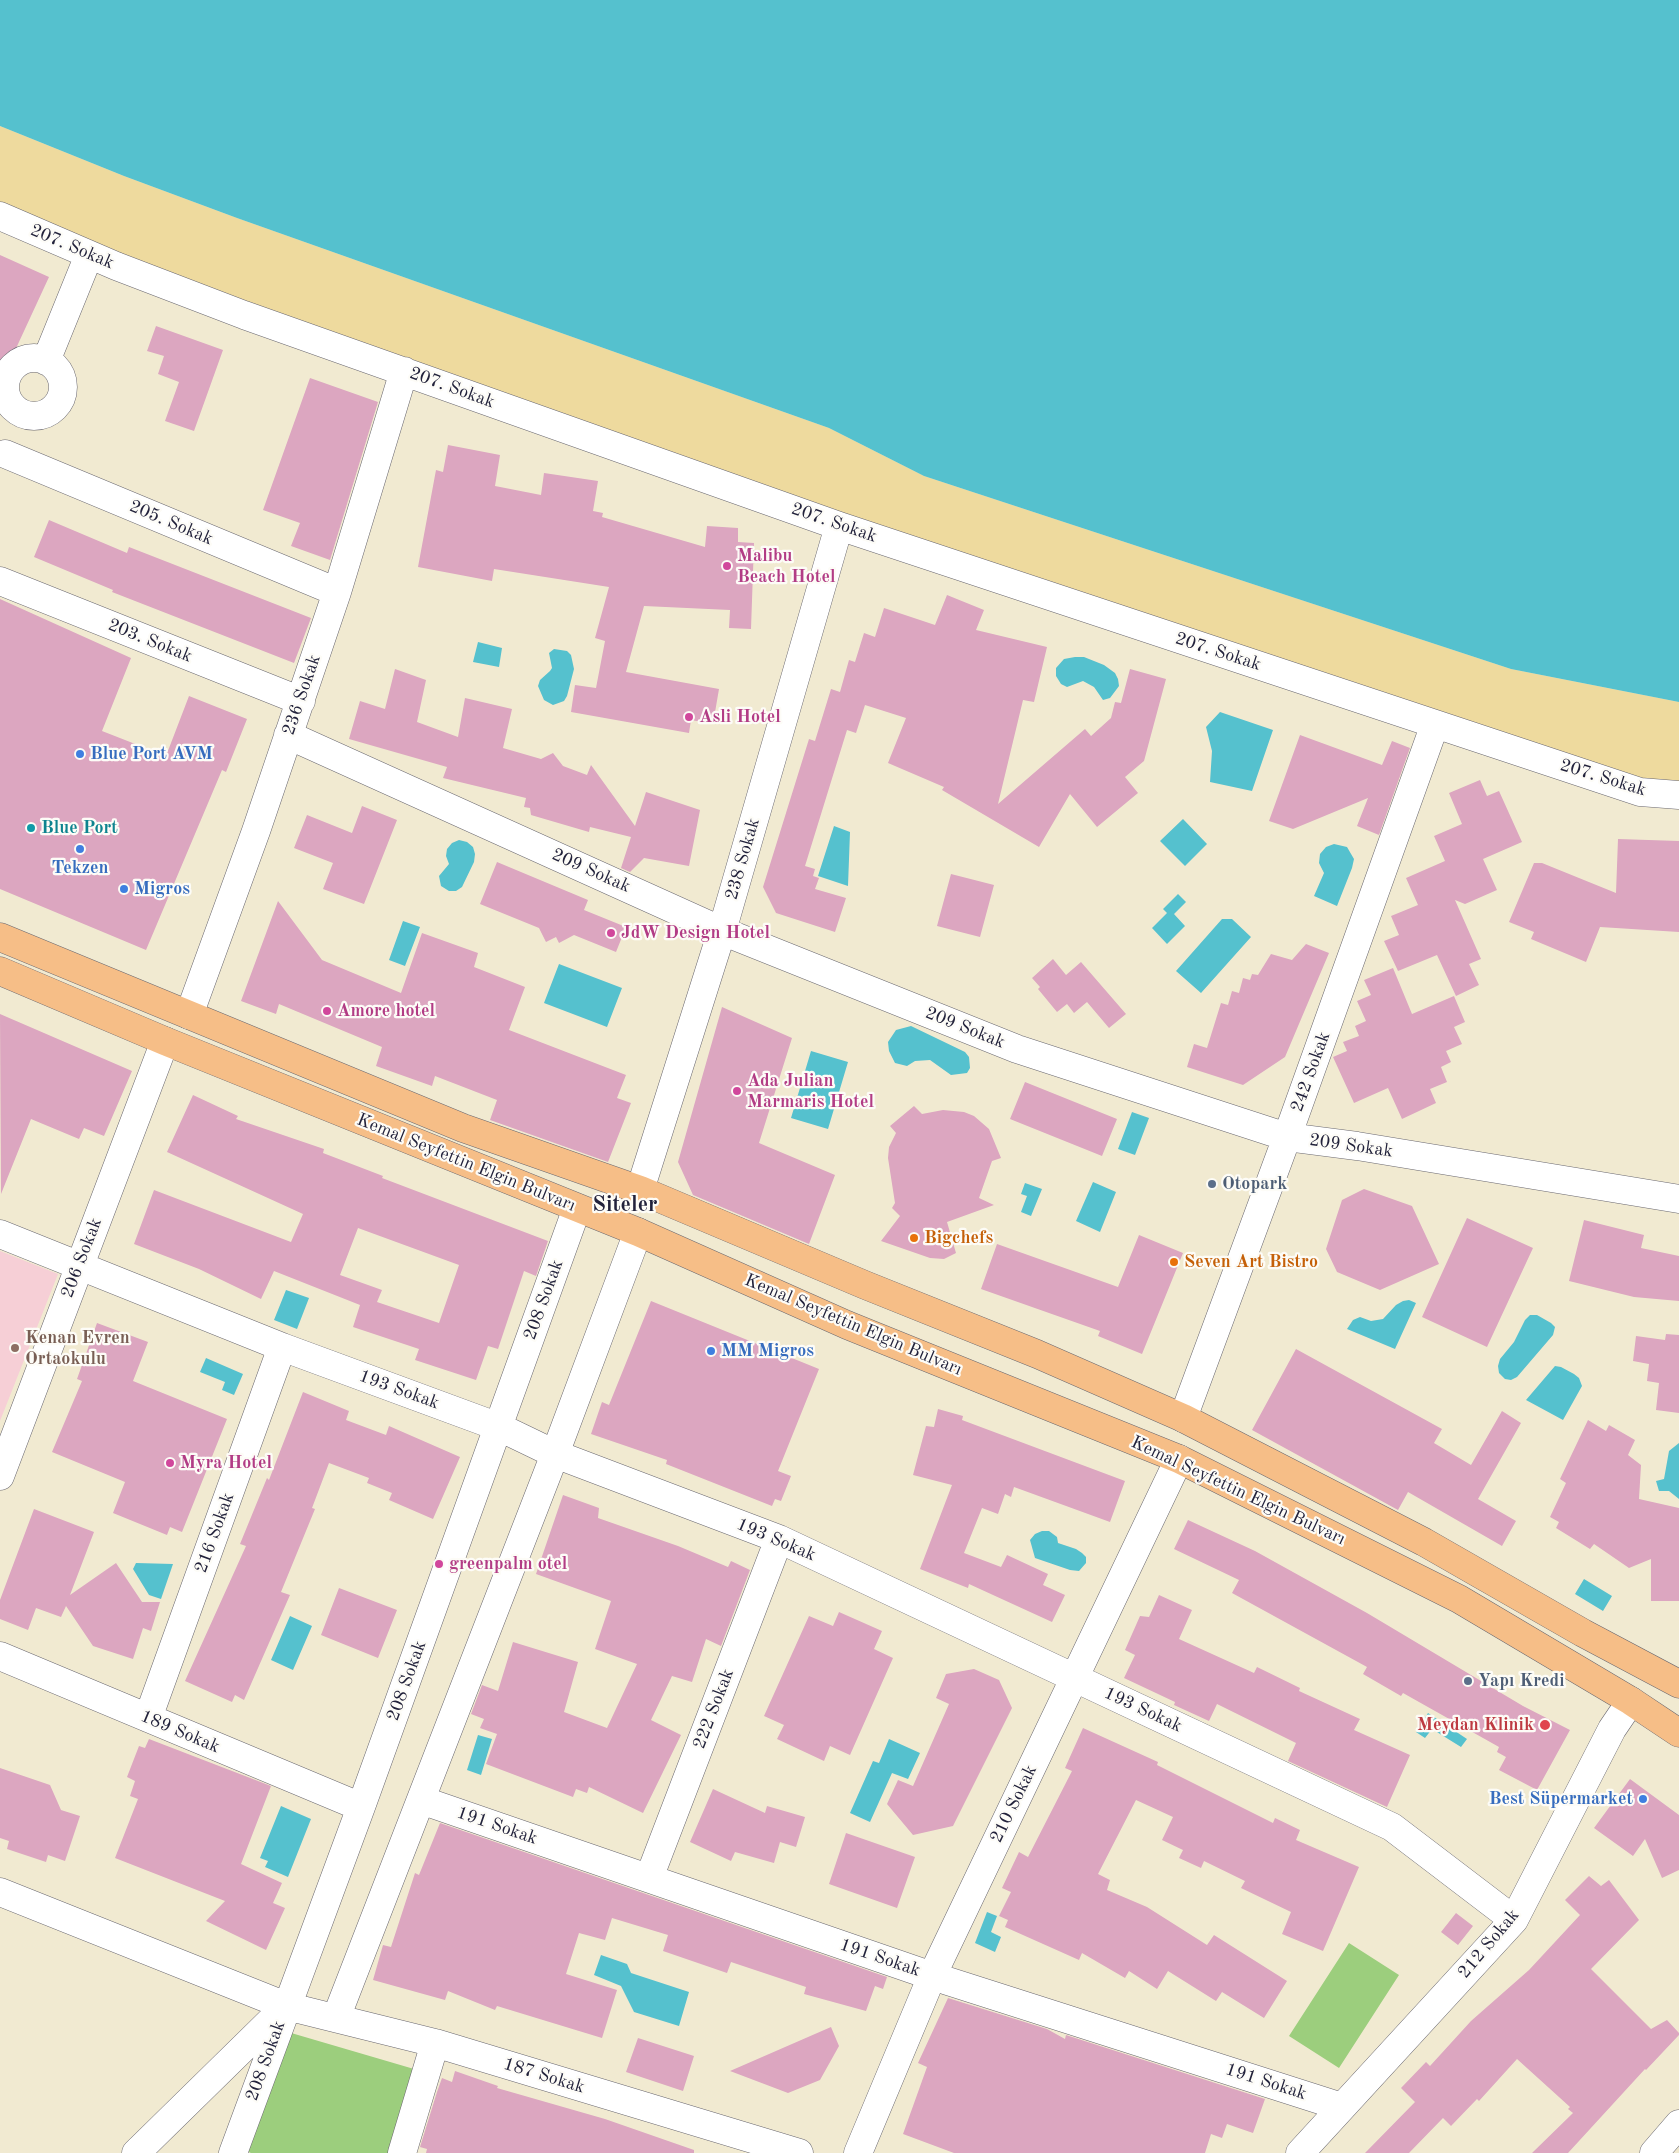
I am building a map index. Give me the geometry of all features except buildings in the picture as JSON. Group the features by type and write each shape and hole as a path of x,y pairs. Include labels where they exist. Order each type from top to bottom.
{"main road":[{"name":"Kemal Seyfettin Elgin Bulvarı","path":"0,937 463,1128 640,1190 865,1285 1037,1354 1183,1418 1424,1542 1583,1633 1679,1684"},
{"name":"Kemal Seyfettin Elgin Bulvarı","path":"0,972 165,1041 638,1232 847,1325 1180,1459 1459,1599 1631,1701 1679,1733"}],"street":[{"name":"207. Sokak","path":"0,216 89,255 244,315 839,526 1640,792 1679,795"},
{"path":"46,361 89,255"},
{"path":"3,461 11,407 5,389 6,379 10,370 18,363 27,359 37,358 46,361 59,374 62,382 59,400 54,408 46,413 29,415 11,407"},
{"name":"236 Sokak","path":"189,1015 301,701 337,592 404,371"},
{"name":"205. Sokak","path":"3,461 337,592"},
{"name":"238 Sokak","path":"640,1190 722,930 839,526"},
{"name":"203. Sokak","path":"0,581 301,701"},
{"name":"242 Sokak","path":"1183,1418 1287,1138 1435,724"},
{"name":"209 Sokak","path":"288,735 722,930 1017,1049 1287,1138 1358,1146 1679,1200"},
{"name":"206 Sokak","path":"0,1476 165,1041"},
{"name":"208 Sokak","path":"233,2153 361,1807 578,1208"},
{"path":"336,2018 555,1454 638,1232"},
{"name":"193 Sokak","path":"0,1234 282,1347 499,1427 555,1454 780,1539 1392,1827 1514,1920"},
{"name":"216 Sokak","path":"148,1718 282,1347"},
{"name":"210 Sokak","path":"858,2153 932,1976 1180,1459"},
{"name":"222 Sokak","path":"649,1878 780,1539"},
{"name":"189 Sokak","path":"0,1656 361,1807"},
{"name":"212 Sokak","path":"1300,2153 1514,1920 1612,1729 1631,1701"},
{"name":"191 Sokak","path":"421,1800 932,1976 1342,2107"},
{"name":"187 Sokak","path":"0,1892 286,2006 435,2043 800,2153"},
{"path":"136,2153 286,2006"},
{"path":"402,2153 435,2043"},
{"path":"1654,2153 1679,2124"}],"shaded area":[{"name":"Kenan Evren Ortaokulu","path":"0,1251 58,1274 0,1421"}],"green space":[{"path":"1349,1943 1399,1975 1339,2068 1289,2036"},
{"path":"281,2030 414,2069 390,2153 251,2153 246,2151"}],"sand":[{"path":"0,126 124,176 237,218 829,428 924,476 1511,669 1679,702 1679,795 1435,724 0,216"}],"water":[{"path":"0,0 1679,0 1679,702 1511,669 924,476 829,428 237,218 124,176 0,126"},
{"path":"478,642 502,648 499,667 473,662"},
{"path":"554,649 567,651 571,655 574,669 567,696 564,701 553,705 544,700 538,686 540,680 552,668 549,653"},
{"path":"1084,657 1104,665 1115,673 1119,686 1110,698 1103,700 1094,687 1083,681 1067,687 1061,684 1056,676 1056,668 1064,659"},
{"path":"1220,712 1273,730 1252,791 1210,782 1212,751 1206,727"},
{"path":"1183,819 1207,844 1185,866 1160,841"},
{"path":"834,826 850,832 848,886 818,876"},
{"path":"459,840 467,842 473,847 475,854 474,862 462,887 456,891 449,891 441,886 439,876 449,864 446,856 447,849 452,843"},
{"path":"1334,844 1347,847 1354,859 1337,906 1314,896 1324,873 1319,863 1320,854 1326,847"},
{"path":"1178,894 1186,902 1174,914 1185,926 1167,944 1152,928 1167,913 1163,909"},
{"path":"1222,919 1232,919 1251,937 1201,993 1176,971"},
{"path":"403,921 420,927 405,966 389,960"},
{"path":"559,964 622,988 607,1027 544,1003"},
{"path":"911,1026 965,1052 969,1057 970,1068 967,1073 951,1075 930,1060 915,1061 907,1066 895,1063 889,1051 888,1042 896,1030"},
{"path":"811,1051 848,1062 828,1129 791,1118"},
{"path":"1132,1112 1149,1118 1135,1155 1118,1149"},
{"path":"1093,1182 1116,1192 1100,1232 1076,1221"},
{"path":"1025,1183 1042,1189 1031,1216 1021,1212 1027,1196 1021,1194"},
{"path":"286,1290 309,1298 297,1329 274,1320"},
{"path":"1409,1300 1416,1303 1395,1349 1347,1329 1353,1320 1360,1317 1371,1321 1383,1319 1396,1305"},
{"path":"1530,1315 1537,1315 1551,1323 1555,1327 1553,1335 1517,1377 1511,1380 1505,1379 1499,1373 1500,1359 1514,1342 1525,1320"},
{"path":"206,1358 243,1374 234,1395 222,1390 225,1382 200,1372"},
{"path":"1555,1366 1574,1374 1579,1378 1582,1386 1563,1420 1526,1400"},
{"path":"1679,1443 1679,1499 1669,1491 1659,1491 1656,1481 1664,1479 1669,1451"},
{"path":"1049,1531 1057,1537 1058,1543 1076,1549 1086,1557 1086,1563 1079,1571 1070,1570 1035,1558 1030,1540 1035,1534"},
{"path":"136,1563 173,1564 161,1599 149,1595 133,1569"},
{"path":"1584,1579 1612,1596 1603,1611 1575,1594"},
{"path":"290,1616 312,1626 293,1670 271,1660"},
{"path":"1428,1713 1467,1739 1461,1747 1432,1729 1425,1738 1416,1732"},
{"path":"478,1735 492,1739 481,1775 467,1770"},
{"path":"889,1739 920,1753 908,1779 892,1773 870,1822 850,1813 873,1761 879,1763"},
{"path":"281,1806 311,1819 288,1877 265,1867 268,1861 260,1858"},
{"path":"987,1912 997,1916 991,1932 1001,1937 995,1952 975,1943"},
{"path":"601,1955 627,1964 631,1973 689,1992 679,2026 634,2012 621,1986 594,1975"}],"place":[{"name":"Malibu Beach Hotel","path":"727,566"},
{"name":"Asli Hotel","path":"689,717"},
{"name":"Blue Port AVM","path":"80,754"},
{"name":"Blue Port","path":"31,828"},
{"name":"Tekzen","path":"80,849"},
{"name":"Migros","path":"124,889"},
{"name":"JdW Design Hotel","path":"611,933"},
{"name":"Amore hotel","path":"327,1011"},
{"name":"Ada Julian Marmaris Hotel","path":"737,1091"},
{"name":"Otopark","path":"1212,1184"},
{"name":"Bigchefs","path":"914,1238"},
{"name":"Seven Art Bistro","path":"1174,1262"},
{"name":"Kenan Evren Ortaokulu","path":"15,1348"},
{"name":"MM Migros","path":"711,1351"},
{"name":"Myra Hotel","path":"170,1463"},
{"name":"greenpalm otel","path":"439,1564"},
{"name":"Yapı Kredi","path":"1468,1681"},
{"name":"Meydan Klinik","path":"1545,1725"},
{"name":"Best Süpermarket","path":"1643,1799"}],"district":[{"name":"Siteler","path":"625,1205"}]}
